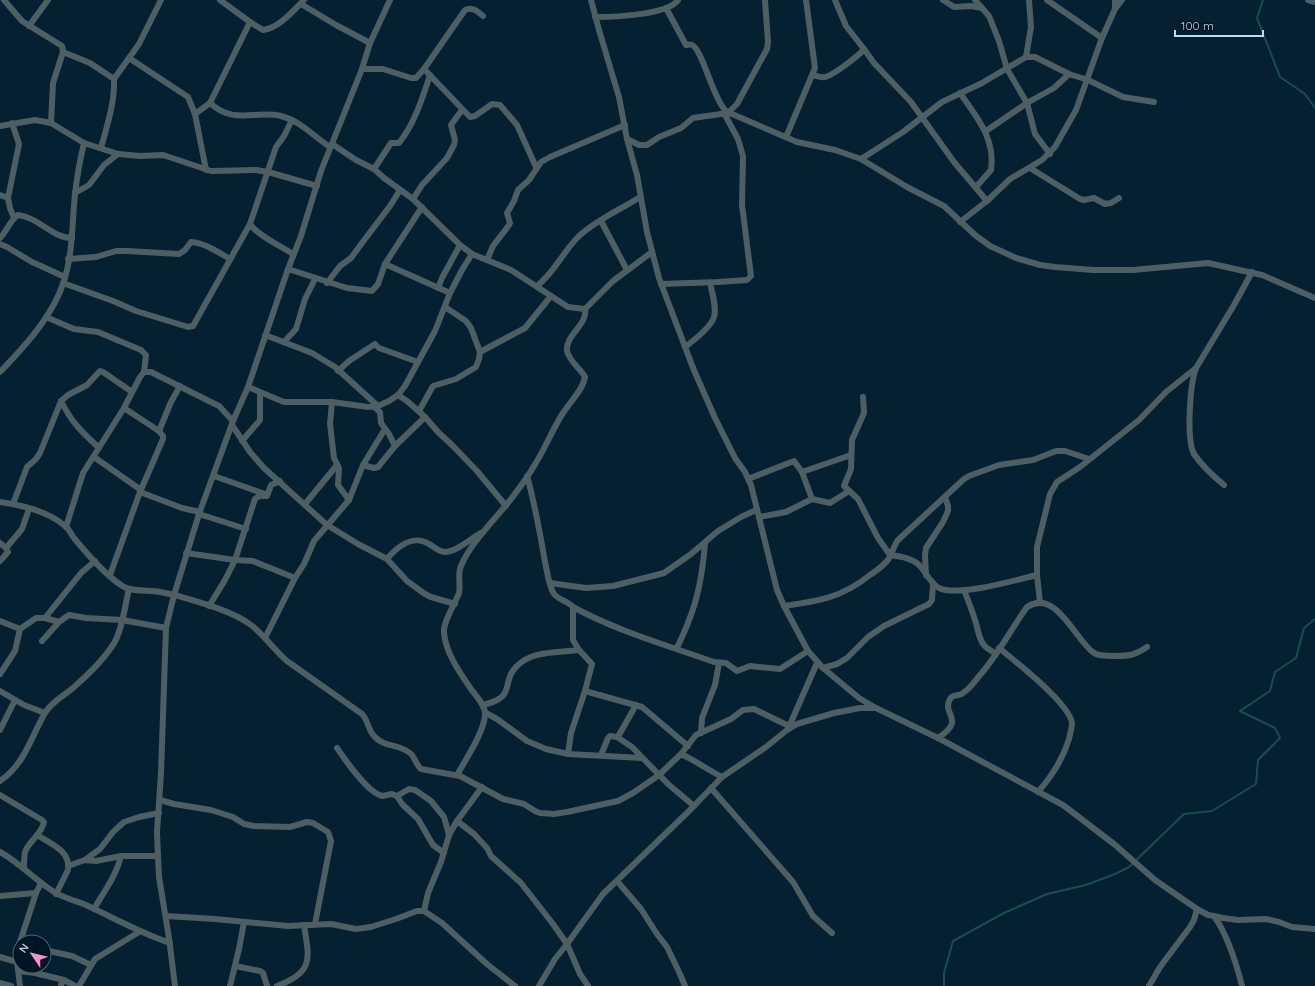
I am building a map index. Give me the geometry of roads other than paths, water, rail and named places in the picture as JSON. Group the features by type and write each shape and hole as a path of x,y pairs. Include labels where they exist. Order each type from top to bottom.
{"street":[{"path":"4,0 19,18 29,26 62,46 63,52 56,68 52,83 51,123"},
{"path":"29,26 48,0"},
{"path":"102,148 112,103 114,79 139,44 161,0"},
{"path":"220,0 263,30 271,28 280,22 302,2 336,25 370,43"},
{"path":"175,986 170,943 159,877 158,856 166,628 186,553 233,423 248,388 321,171 362,69 370,43 390,0"},
{"path":"591,0 619,97 627,139 637,175 640,197 652,252 661,284 693,368 715,418 735,458 745,472 751,485 773,577 784,606 808,651 823,668 859,698 876,708 938,738 1063,805 1114,844 1155,880 1197,909 1208,915 1223,918 1238,920 1266,919 1292,927 1315,929"},
{"path":"596,17 622,17 651,12 666,8 678,0"},
{"path":"726,113 737,104 767,49 765,0"},
{"path":"786,137 801,99 813,75 815,62 806,0"},
{"path":"835,0 846,26 874,63 911,102 950,158 987,201"},
{"path":"943,0 954,7 976,6 982,8"},
{"path":"975,0 989,16 992,22 1007,69 1027,103 1035,134 1050,154"},
{"path":"1026,57 1030,41 1031,27 1029,0"},
{"path":"1047,0 1102,38"},
{"path":"1115,0 1116,9"},
{"path":"960,222 987,201 1010,179 1030,168 1050,154 1076,110 1102,38 1122,0"},
{"path":"1308,0 1315,2"},
{"path":"362,69 383,68 414,78 417,77 465,10 473,8 483,16"},
{"path":"661,284 710,283 747,280 750,278 751,274 742,206 743,156 738,139 726,113 721,106 704,65 694,47 691,45 686,45 666,8"},
{"path":"195,114 210,103 250,22"},
{"path":"813,75 824,77 830,76 859,55 864,49"},
{"path":"63,52 90,63 114,79"},
{"path":"861,159 903,132 942,102 982,83 1026,57 1035,57 1069,74 1088,80 1123,97 1154,102"},
{"path":"130,58 188,97 195,114 206,170"},
{"path":"424,69 470,117 473,117 492,104 500,105 516,124 536,167"},
{"path":"986,131 1027,103 1054,88 1069,74"},
{"path":"374,168 391,143 399,143 403,139 418,113 430,75"},
{"path":"960,93 986,131 990,146 990,173 976,187"},
{"path":"210,103 223,112 233,115 281,116 292,120 308,130 320,141 374,168 413,199 460,245 472,254 511,270 568,307 585,309"},
{"path":"413,199 422,185 447,158 455,140 451,125 462,110"},
{"path":"627,139 639,145 647,144 659,137 681,128 693,118 726,113 796,142 835,150 861,159 907,187 944,206 974,235 990,246 1016,258 1040,265 1074,269 1125,270 1208,263 1262,275 1315,298"},
{"path":"0,126 34,120 51,123 84,143 118,154 140,156 163,155 206,170 256,170 317,186"},
{"path":"0,244 7,246 64,280 136,311 188,327 193,326 250,224 276,147 284,136 292,120"},
{"path":"12,123 18,144 8,198 14,218"},
{"path":"487,260 493,246 509,226 507,213 514,202 518,190 529,180 536,167 541,162 550,156 625,125"},
{"path":"0,372 34,336 46,317 64,280 72,238 75,193 84,143"},
{"path":"75,193 89,185 104,165 118,154"},
{"path":"1030,168 1080,199 1084,200 1094,198 1105,204 1111,203 1119,198"},
{"path":"327,283 340,266 352,258 400,190"},
{"path":"0,195 8,198"},
{"path":"536,286 545,279 574,241 587,229 640,197"},
{"path":"288,269 327,283 347,288 372,291 377,285 385,264 422,207"},
{"path":"0,238 8,230 14,218 18,214 62,237 72,238"},
{"path":"601,221 627,270"},
{"path":"250,224 253,229 294,254"},
{"path":"68,259 96,257 116,251 179,254 190,242 197,242 230,259"},
{"path":"438,288 460,245"},
{"path":"457,775 483,726 486,713 483,705 462,675 446,643 444,631 445,623 455,604 459,590 458,575 460,567 473,545 506,506 534,467 561,417 584,381 584,375 568,354 567,348 569,342 584,318 585,309 613,280 652,252"},
{"path":"248,388 284,402 332,402 368,407 376,406 388,401 398,394 405,386 435,331 450,293 472,254"},
{"path":"385,264 450,293"},
{"path":"1224,484 1204,466 1194,452 1190,431 1191,393 1196,368 1252,272"},
{"path":"284,342 296,329 305,299 315,278"},
{"path":"685,347 709,325 714,318 714,307 710,283"},
{"path":"480,352 525,328 551,296"},
{"path":"419,411 433,386 456,378 476,367 479,360 480,352 471,328 466,321 445,307"},
{"path":"46,317 74,329 98,332 141,350 146,355 144,372 124,408 79,481 66,527"},
{"path":"265,335 312,353 338,371 376,406 380,412 381,423 395,446"},
{"path":"338,371 349,361 375,344 379,348 418,362"},
{"path":"1040,602 1037,575 1037,547 1039,534 1053,487 1057,482 1080,467 1139,420 1166,392 1196,368"},
{"path":"13,504 27,467 40,453 61,401 68,395 88,385 100,371 132,392"},
{"path":"144,372 151,372 220,406 233,423 242,441 261,464 327,525 358,544 387,559 407,581 425,594 432,598 455,604"},
{"path":"159,431 171,402 180,386"},
{"path":"242,441 260,420 260,392"},
{"path":"398,394 426,417 438,432 477,471 506,506"},
{"path":"862,397 864,413 852,440 851,470 844,486 858,500 878,538 890,555 915,562 939,588 954,591 1000,584 1037,575"},
{"path":"61,401 76,426 99,448"},
{"path":"332,402 330,422 334,458 339,468 338,485 349,500"},
{"path":"110,575 140,490 163,439 163,436 159,431 124,408"},
{"path":"363,465 377,468 395,446 426,417"},
{"path":"265,638 295,578 304,564 314,541 349,500 363,465 385,429"},
{"path":"784,606 818,602 860,584 883,566 898,540 969,476 999,465 1033,460 1060,450 1089,459"},
{"path":"802,472 852,455"},
{"path":"94,456 140,490 182,508 246,529"},
{"path":"748,479 793,461 796,462 802,472 812,499"},
{"path":"305,504 337,465"},
{"path":"214,476 268,495"},
{"path":"527,476 550,583 554,595 573,607 601,621 714,662 726,663 737,671 746,666 780,669 808,651"},
{"path":"268,495 271,485 280,481"},
{"path":"759,517 786,512 812,499 830,503 849,491"},
{"path":"209,606 235,560 255,499 259,496 268,495"},
{"path":"927,576 925,552 948,511 945,497"},
{"path":"0,502 29,508 46,515 66,527 95,561 122,586 129,589 174,595 209,606 242,619 250,624 283,658 363,716 372,734 383,743 394,745 411,753 421,769 457,775 503,799 524,804 535,811 554,814 618,801 633,793 659,775 682,754 696,735 721,725 743,710 754,709 788,728"},
{"path":"6,548 22,529 29,508"},
{"path":"550,583 586,588 613,586 664,573 705,543 718,531 756,510"},
{"path":"387,559 404,543 415,541 424,542 444,552 451,551 484,532"},
{"path":"0,543 8,552 0,561"},
{"path":"677,648 690,619 703,568 705,543"},
{"path":"186,553 258,562 295,578"},
{"path":"45,618 81,573 95,561"},
{"path":"823,668 837,664 847,658 868,637 884,626 929,604 932,600 933,583"},
{"path":"0,781 5,778 25,755 45,713 55,700 73,688 105,656 114,644 122,620 129,589"},
{"path":"964,590 976,622 978,635 988,648 998,650 1047,691 1064,709 1072,723 1063,755 1055,771 1038,792"},
{"path":"938,738 952,726 948,704 951,698 956,695 961,695 982,673 1028,607 1033,603 1040,602 1052,607 1063,616 1090,649 1098,655 1131,656 1147,647"},
{"path":"568,754 571,733 592,664 579,650 573,637 573,607"},
{"path":"42,641 59,622 69,615 86,618 122,620 166,628"},
{"path":"0,674 15,651 20,629 34,619 45,618 59,622"},
{"path":"0,621 20,629"},
{"path":"483,705 491,704 503,696 506,692 510,676 516,666 532,656 542,653 579,650"},
{"path":"701,733 702,718 715,685 719,663"},
{"path":"788,728 818,663"},
{"path":"0,691 15,700 45,713"},
{"path":"585,691 642,707 688,746"},
{"path":"0,730 15,700"},
{"path":"617,737 636,705"},
{"path":"538,986 555,959 603,894 722,777 766,747 788,728 834,713 860,708 876,708"},
{"path":"486,713 527,741 546,749 568,754 642,758"},
{"path":"601,755 609,737 617,737 632,747 659,775 694,806"},
{"path":"337,748 350,768 372,790 382,796 392,794 397,796 404,806 418,819 433,845 444,853"},
{"path":"682,754 722,777"},
{"path":"424,911 428,893 439,868 449,835 482,787"},
{"path":"711,788 753,838 793,882 813,916 832,934"},
{"path":"397,796 409,789 414,789 431,801 444,817 449,835"},
{"path":"0,795 42,820 44,824 26,850 24,868"},
{"path":"160,800 174,804 211,810 233,818 244,824 290,827 307,822 317,824 328,832 331,841 315,924"},
{"path":"68,866 85,860 100,849 113,832 124,822 159,813"},
{"path":"444,817 474,834 487,848 490,855 521,883 567,944 580,974 588,986"},
{"path":"38,834 60,849 68,866 56,894"},
{"path":"0,852 24,868 56,894 94,910 139,932 170,943"},
{"path":"85,860 96,861 121,856 158,856"},
{"path":"94,910 103,892 116,874 121,856"},
{"path":"617,880 641,909 666,947 685,986"},
{"path":"23,934 36,893 41,883"},
{"path":"0,896 36,893"},
{"path":"1150,986 1160,967 1190,927 1197,909"},
{"path":"166,916 288,926 331,924 356,929 396,920 424,911 442,923 493,969 515,986"},
{"path":"1214,916 1230,947 1242,986"},
{"path":"230,986 244,922"},
{"path":"277,986 295,978 306,967 308,954 304,925"},
{"path":"79,986 95,959 139,932"},
{"path":"52,952 72,956 91,965"},
{"path":"0,956 12,960"},
{"path":"235,966 260,971 263,973 267,986"},
{"path":"19,974 20,986"},
{"path":"38,974 75,986"},
{"path":"0,984 11,986"}],"waterway":[{"path":"1263,0 1257,18 1280,77 1305,94 1315,108"},
{"path":"944,986 944,973 953,941 1004,913 1047,894 1086,885 1129,867 1184,814 1212,811 1256,784 1258,760 1280,738 1275,728 1240,711 1270,691 1275,672 1296,658 1304,628 1315,619"}]}
